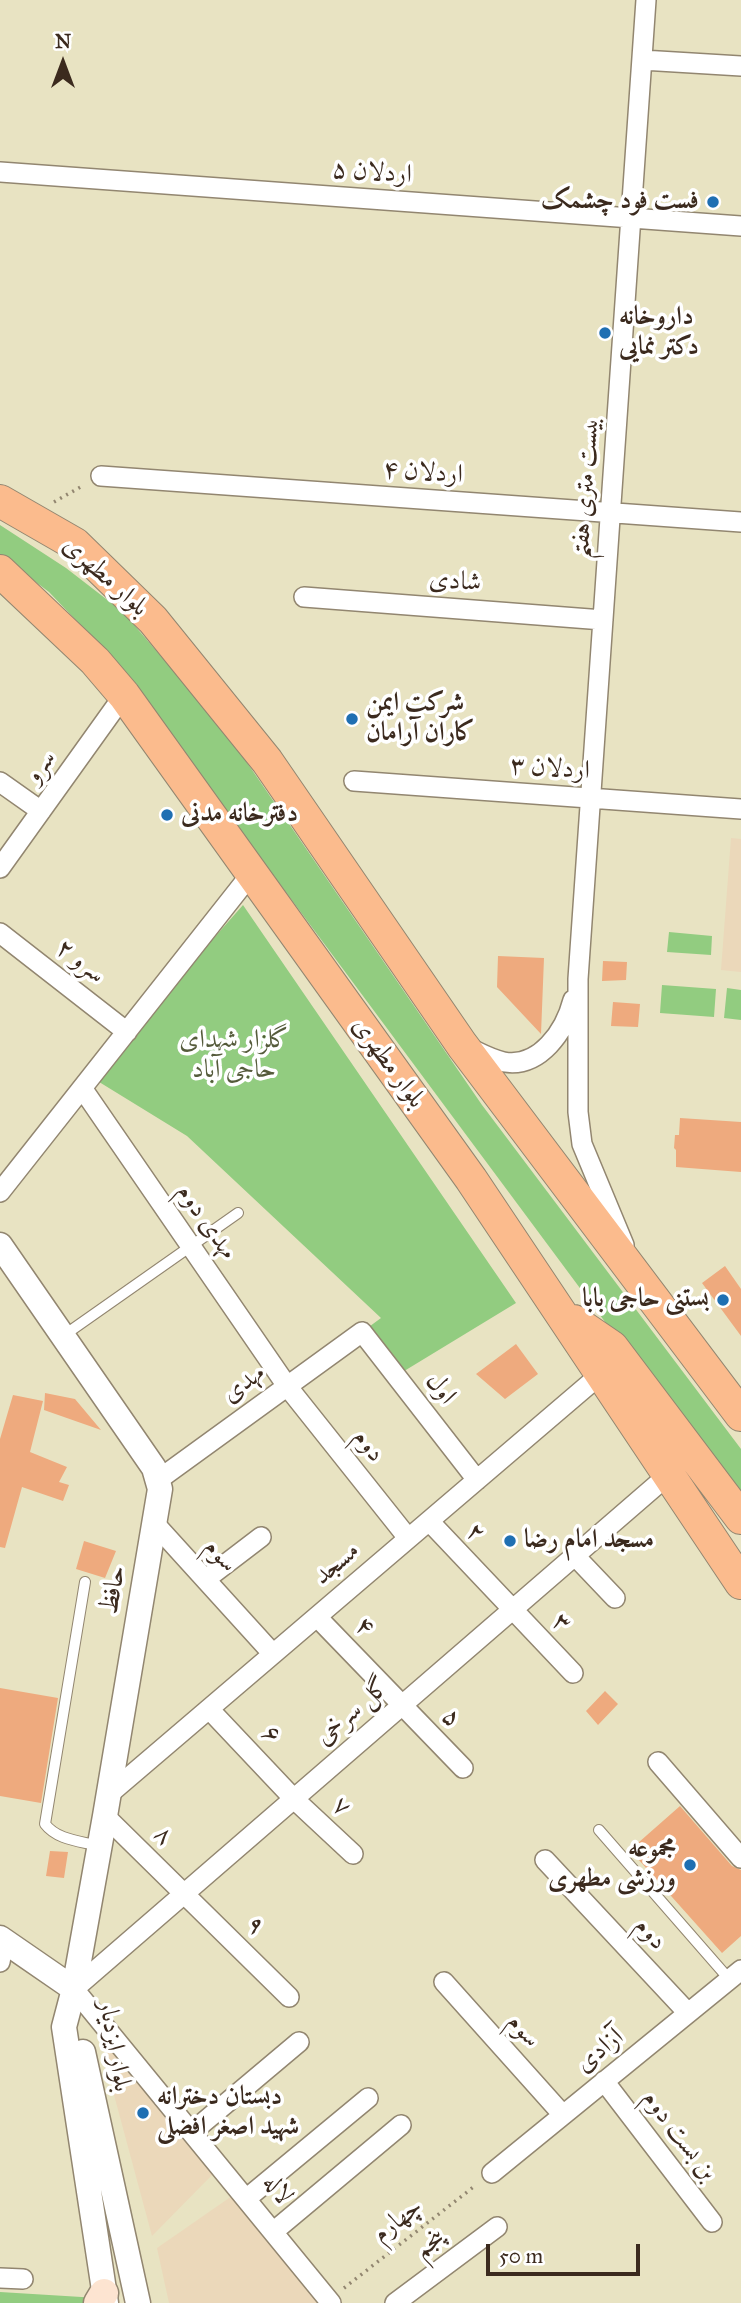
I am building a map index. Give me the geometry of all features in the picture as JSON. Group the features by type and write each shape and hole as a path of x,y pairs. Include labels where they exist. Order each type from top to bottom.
{"main road":[{"path":"0,484 75,544"},
{"name":"بلوار مطهری","path":"0,501 75,544 153,620 267,761 462,1045 741,1415"},
{"name":"بلوار مطهری","path":"0,571 95,661 124,695 471,1179 741,1583"},
{"path":"558,1310 612,1347 741,1518"}],"street":[{"name":"بیست متری هفتم","path":"578,979 646,0"},
{"path":"642,60 741,66"},
{"name":"اردلان ۵","path":"0,172 741,226"},
{"name":"اردلان ۴","path":"101,476 741,522"},
{"name":"شادی","path":"304,597 603,620"},
{"name":"سرو","path":"0,868 124,695"},
{"name":"اردلان ۳","path":"354,781 741,809"},
{"path":"0,782 41,811"},
{"path":"0,1192 251,874"},
{"name":"سرو ۲","path":"0,933 127,1032"},
{"path":"462,1045 502,1062 522,1062 537,1056 567,1020 578,979"},
{"path":"578,979 578,1112 582,1144 637,1276"},
{"name":"مهدی دوم","path":"82,1088 287,1386"},
{"path":"0,1245 154,1468 158,1479"},
{"name":"مهدی","path":"158,1479 362,1332"},
{"name":"اول","path":"362,1332 477,1479"},
{"name":"مسجد","path":"106,1806 209,1709 601,1374"},
{"name":"دوم","path":"287,1386 408,1538"},
{"name":"گل سرخی","path":"74,1989 667,1476"},
{"name":"حافظ","path":"74,1989 155,1524 160,1489 158,1479"},
{"name":"۲","path":"429,1521 512,1611"},
{"name":"سوم","path":"155,1524 273,1654"},
{"path":"206,1579 261,1537"},
{"path":"575,1556 615,1598"},
{"name":"۳","path":"512,1611 573,1673"},
{"name":"۴","path":"317,1616 402,1705"},
{"name":"۵","path":"402,1705 463,1768"},
{"name":"۶","path":"209,1709 294,1798"},
{"path":"658,1762 741,1858"},
{"name":"۷","path":"294,1798 352,1854"},
{"name":"۸","path":"106,1806 184,1894"},
{"name":"دوم","path":"545,1860 688,2013"},
{"name":"۹","path":"184,1894 289,1997"},
{"name":"لاله","path":"1,1947 74,1989 330,2301"},
{"name":"آزادی","path":"492,2173 688,2013 737,1981"},
{"name":"سوم","path":"444,1982 563,2115"},
{"name":"بلوار ایزدیار","path":"74,1989 64,2027 103,2300"},
{"name":"بلوار ایزدیار","path":"74,1989 77,2024 138,2303"},
{"path":"192,2132 299,2042"},
{"name":"بن بست دوم","path":"604,2081 712,2222"},
{"path":"246,2199 368,2098"},
{"path":"273,2232 401,2125"},
{"name":"پنجم","path":"395,2303 497,2227"},
{"path":"0,2278 23,2279"}],"lane":[{"path":"62,1337 238,1213"},
{"path":"85,1582 45,1824 52,1833 59,1836 99,1847"},
{"path":"599,1830 737,1981"}],"path":[{"path":"37,512 101,476"},
{"name":"چهارم","path":"330,2301 492,2173"}],"shaded area":[{"path":"731,838 741,839 741,972 721,970"},
{"name":"دبستان دخترانه شهید اصغر افضلی","path":"113,2049 215,2172 152,2236 103,2054"},
{"path":"232,2196 322,2303 169,2303 157,2248"}],"green space":[{"path":"0,525 66,568 123,612 226,732 482,1105 741,1449 741,1505 112,658 49,592 0,555"},
{"name":"گلزار شهدای حاجی آباد","path":"243,905 516,1303 396,1376 362,1332 381,1318 187,1136 91,1077"},
{"path":"669,932 712,936 711,955 667,952"},
{"path":"662,985 716,989 714,1017 660,1013"},
{"path":"727,988 741,990 741,1020 724,1018"},
{"path":"0,2292 98,2298 95,2303 0,2303"}],"building":[{"path":"498,956 544,958 541,1034 497,987"},
{"path":"603,961 627,962 626,980 602,981"},
{"path":"613,1002 640,1004 638,1027 611,1026"},
{"path":"680,1118 741,1122 741,1172 676,1167 675,1135 679,1135"},
{"path":"725,1266 741,1289 741,1336 702,1283"},
{"path":"516,1344 538,1374 505,1399 476,1374"},
{"path":"45,1393 75,1399 101,1430 44,1410"},
{"path":"13,1395 43,1401 30,1452 67,1467 59,1482 69,1485 63,1501 22,1487 5,1548 0,1547 0,1439"},
{"path":"84,1541 116,1551 105,1578 76,1569"},
{"path":"0,1688 58,1698 41,1803 0,1796"},
{"path":"605,1691 618,1704 598,1725 586,1711"},
{"path":"680,1806 732,1866 741,1870 741,1936 722,1953 630,1850"},
{"path":"50,1851 68,1852 64,1878 46,1876"}],"place":[{"name":"فست فود چشمک","path":"713,202"},
{"name":"داروخانه دکتر نمایی","path":"605,333"},
{"name":"شرکت ایمن کاران آرامان","path":"352,719"},
{"name":"دفترخانه مدنی","path":"167,815"},
{"name":"بستنی حاجی بابا","path":"723,1300"},
{"name":"مسجد امام رضا","path":"510,1541"},
{"name":"مجموعه ورزشی مطهری","path":"690,1865"},
{"name":"دبستان دخترانه شهید اصغر افضلی","path":"143,2113"}]}
